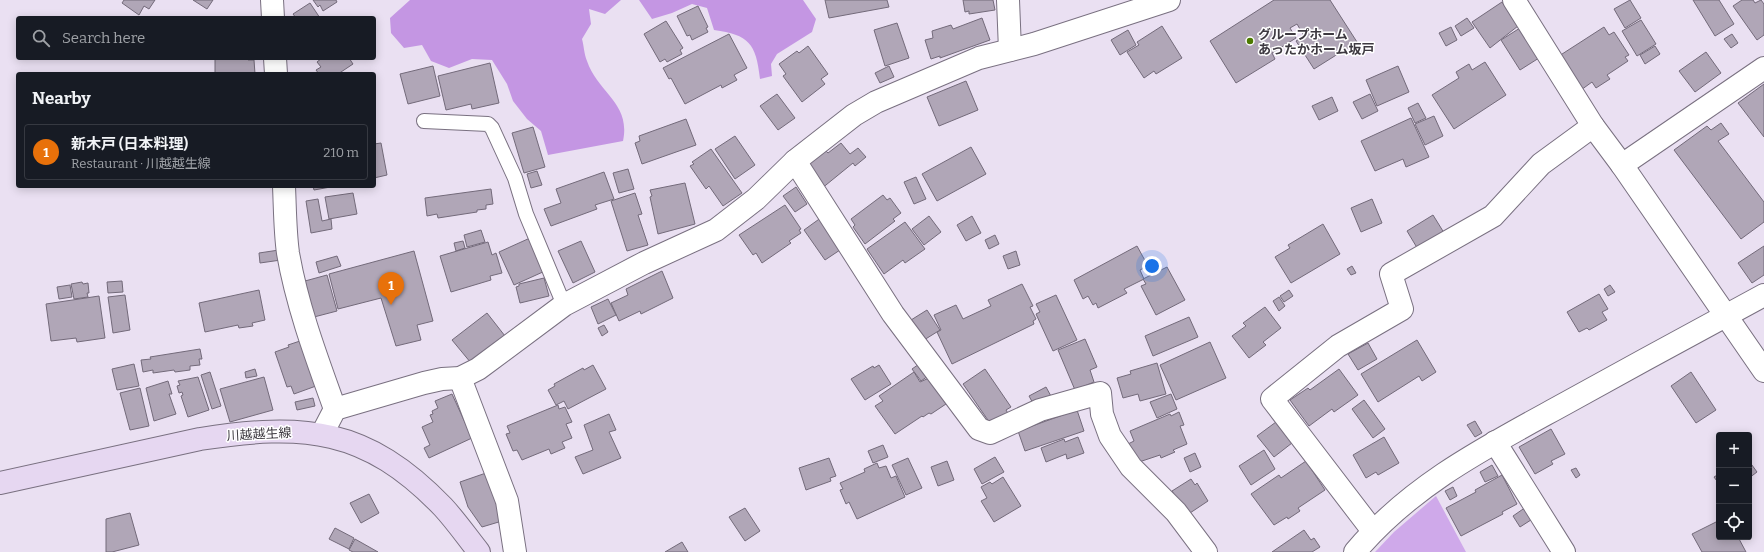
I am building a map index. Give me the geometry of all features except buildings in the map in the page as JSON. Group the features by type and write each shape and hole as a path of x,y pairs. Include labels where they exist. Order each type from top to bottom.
{"main road":[{"name":"川越越生線","path":"0,483 149,450 233,434 269,430 322,434 348,441 373,451 392,463 418,483 444,508 479,552"}],"street":[{"path":"272,0 273,16"},
{"path":"1008,0 1010,50"},
{"path":"322,434 335,409 424,383 442,379 460,378 478,369 564,304 644,263 716,230 751,204 795,162 854,115 876,102 979,58 1034,44 1168,0"},
{"path":"1514,0 1593,126 1622,165 1764,371"},
{"path":"275,60 276,72"},
{"path":"1622,165 1764,68"},
{"path":"1373,531 1272,399 1338,346 1402,309 1391,274 1492,216 1541,164 1593,126"},
{"path":"795,162 893,314 980,429 990,433 1040,410 1100,393 1102,414 1110,436 1131,467 1176,512 1206,552"},
{"path":"284,188 288,252 295,285 319,364 335,409"},
{"path":"1355,552 1373,531 1425,486 1495,442 1764,295"},
{"path":"460,378 507,501 515,552"},
{"path":"1495,442 1564,552"}],"lane":[{"path":"424,121 488,124 492,128 515,178 526,214 564,304"}],"shaded area":[{"path":"410,0 621,0 605,14 589,9 591,24 582,39 586,58 592,72 618,107 624,128 623,141 548,155 541,131 527,119 513,101 507,84 492,60 472,59 449,68 431,61 422,45 404,48 391,33 390,18"},
{"path":"639,0 803,0 816,19 812,32 777,54 771,64 772,76 760,79 756,57 749,43 743,38 735,35 714,30 707,8 692,4 672,13 652,19"},
{"path":"1436,496 1466,552 1375,552 1394,532"}],"place":[{"name":"グループホーム あったかホーム坂戸","path":"1250,41"},
{"name":"新木戸 (日本料理)","path":"391,305"}]}
